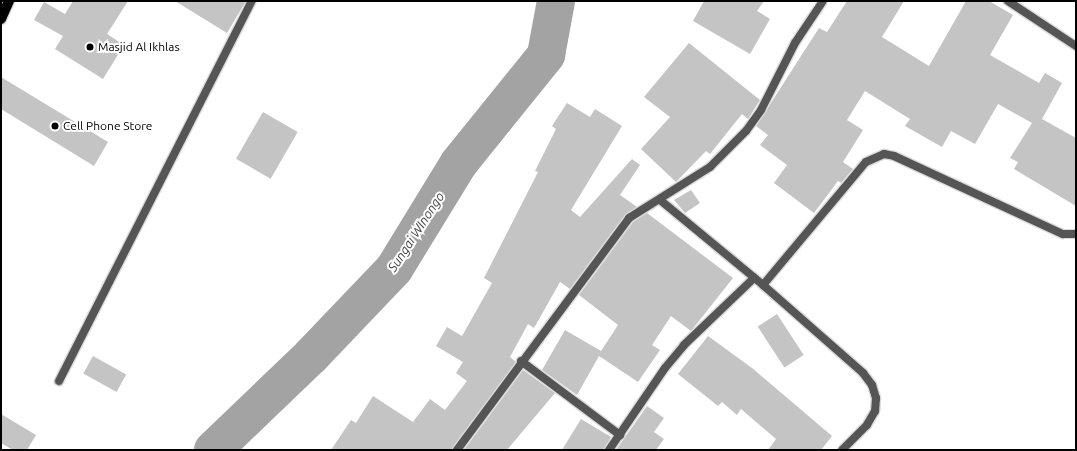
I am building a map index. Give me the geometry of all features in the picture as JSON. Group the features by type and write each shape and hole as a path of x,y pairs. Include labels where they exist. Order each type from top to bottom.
{"main road":[{"path":"1,19 10,1"}],"street":[{"path":"59,381 252,1"},
{"path":"457,450 521,361 629,218 710,168 746,131 761,110 796,44 823,1"},
{"path":"1008,1 1076,46"},
{"path":"763,284 866,162 884,154 894,156 1064,234 1076,234"},
{"path":"660,200 763,284 863,373 872,385 876,398 875,411 868,425 842,450"},
{"path":"609,450 665,368 684,345 754,278"},
{"path":"521,361 620,435"}],"building":[{"path":"73,1 128,1 107,34 124,45 103,79 55,49 63,36 34,20 44,2 65,14"},
{"path":"175,1 246,1 227,33"},
{"path":"704,1 764,1 757,11 770,19 750,54 693,21"},
{"path":"847,1 904,1 882,37 929,66 966,1 989,1 1013,15 990,55 1039,83 1045,73 1062,83 1042,119 1076,138 1076,206 1014,169 1018,162 1010,158 1032,123 998,104 975,144 951,131 942,147 905,126 910,119 865,91 847,120 863,130 843,162 853,169 841,183 838,181 814,213 774,183 787,165 760,145 768,135 756,126 819,28 827,32"},
{"path":"689,43 760,100 748,119 742,114 710,154 706,151 676,182 641,149 670,117 644,97"},
{"name":"Cell Phone Store","path":"1,77 108,142 94,166 1,109"},
{"path":"567,103 590,117 595,109 622,126 571,210 580,217 632,159 640,165 620,195 637,207 625,215 570,289 560,282 534,328 528,324 510,357 516,362 452,450 331,450 351,420 356,423 373,396 413,422 430,399 445,410 467,381 456,373 463,362 436,346 447,327 462,336 492,283 484,278 538,172 535,171 556,129 552,126"},
{"path":"263,112 298,132 271,179 236,159"},
{"path":"691,190 700,203 685,213 674,200"},
{"path":"647,213 733,278 691,331 671,316 652,345 660,350 638,382 599,356 577,395 542,370 565,330 601,351 618,325 579,295 633,222"},
{"path":"777,314 804,355 784,368 758,327"},
{"path":"708,336 752,368 832,436 821,450 768,450 776,439 741,409 737,415 722,402 718,406 678,374"},
{"path":"93,356 126,374 117,392 83,373"},
{"path":"523,370 555,393 507,450 464,450"},
{"path":"647,406 664,418 654,432 664,439 656,450 616,450"},
{"path":"1,414 36,435 27,450 13,450 1,443"},
{"path":"581,419 611,437 604,450 562,450"}],"waterway":[{"name":"Sungai WInongo","path":"213,450 311,356 394,269 459,163 546,55 556,1"}],"place":[{"name":"Masjid Al Ikhlas","path":"90,47"},
{"name":"Cell Phone Store","path":"55,126"}]}
